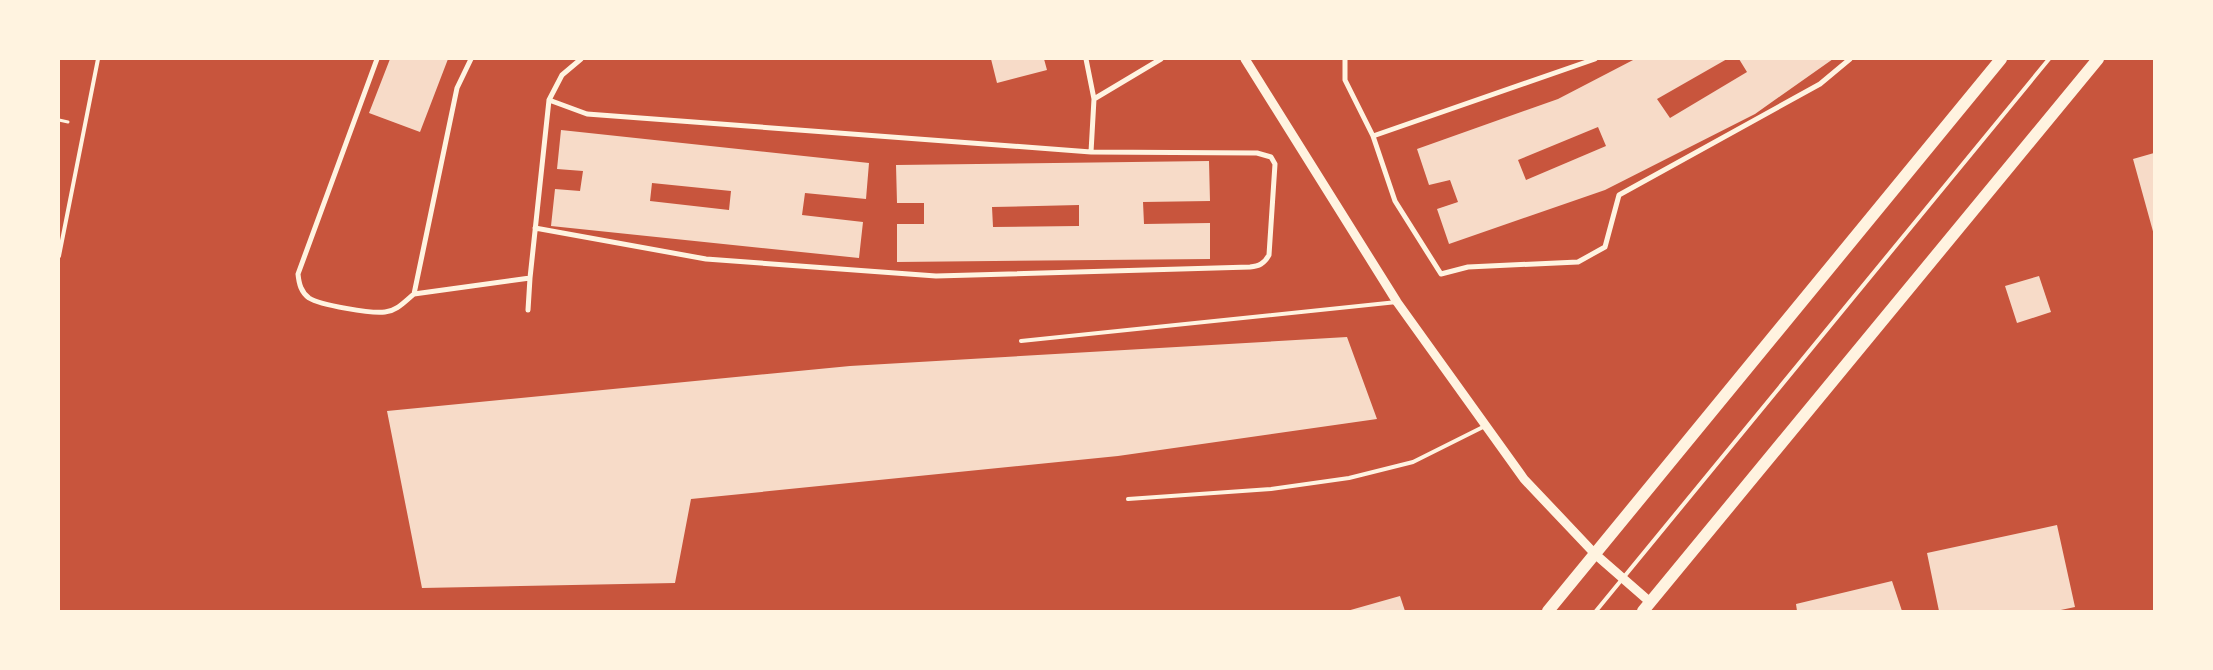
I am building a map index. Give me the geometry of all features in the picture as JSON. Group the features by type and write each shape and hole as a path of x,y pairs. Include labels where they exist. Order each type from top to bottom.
{"main road":[{"path":"1548,611 2001,59"},
{"path":"1646,607 2098,59"}],"street":[{"path":"377,59 298,274 300,288 309,298 329,305 385,312 397,308 414,294 530,278"},
{"path":"414,294 457,88 471,59"},
{"path":"528,310 549,100 562,75 581,59"},
{"path":"1086,59 1094,99 1091,152"},
{"path":"1094,99 1161,59"},
{"path":"1245,59 1397,302 1485,426 1524,479 1566,526 1622,580 1646,607"},
{"path":"1345,59 1345,80 1373,136 1395,201 1441,274 1468,267 1578,262 1605,247 1620,195 1820,84 1850,59"},
{"path":"1373,136 1594,59"},
{"path":"535,228 706,259 936,276 1250,267 1258,266 1269,255 1274,164 1271,157 1257,153 1091,152 587,114 549,100"}],"lane":[{"path":"59,256 98,59"},
{"path":"1596,611 2049,59"},
{"path":"1021,341 1397,302"},
{"path":"1128,499 1271,489 1349,478 1413,462 1485,426"}],"building":[{"path":"390,59 448,59 420,132 369,113"},
{"path":"991,59 1044,59 1047,70 997,83"},
{"path":"1635,59 1727,59 1657,99 1670,118 1747,72 1739,59 1833,59 1755,114 1605,190 1449,244 1437,209 1458,202 1450,180 1429,185 1417,149 1558,99","holes":["1598,127 1606,146 1526,180 1518,160"]},
{"path":"561,130 869,163 866,199 805,193 802,215 863,222 859,258 551,226 555,189 580,191 583,171 557,169","holes":["652,183 731,191 729,210 650,201"]},
{"path":"2154,153 2154,235 2133,159"},
{"path":"1209,161 1210,201 1143,202 1144,224 1210,223 1210,259 897,262 897,224 924,224 924,203 897,203 896,165","holes":["1079,205 1079,226 993,227 992,207"]},
{"path":"2039,276 2051,312 2017,323 2005,286"},
{"path":"1347,337 1377,419 1118,456 691,499 675,583 422,588 387,411 850,366"},
{"path":"2057,525 2075,607 2056,611 1939,611 1927,553"},
{"path":"1892,581 1902,611 1797,611 1796,604"},
{"path":"1400,596 1405,611 1347,611"}]}
